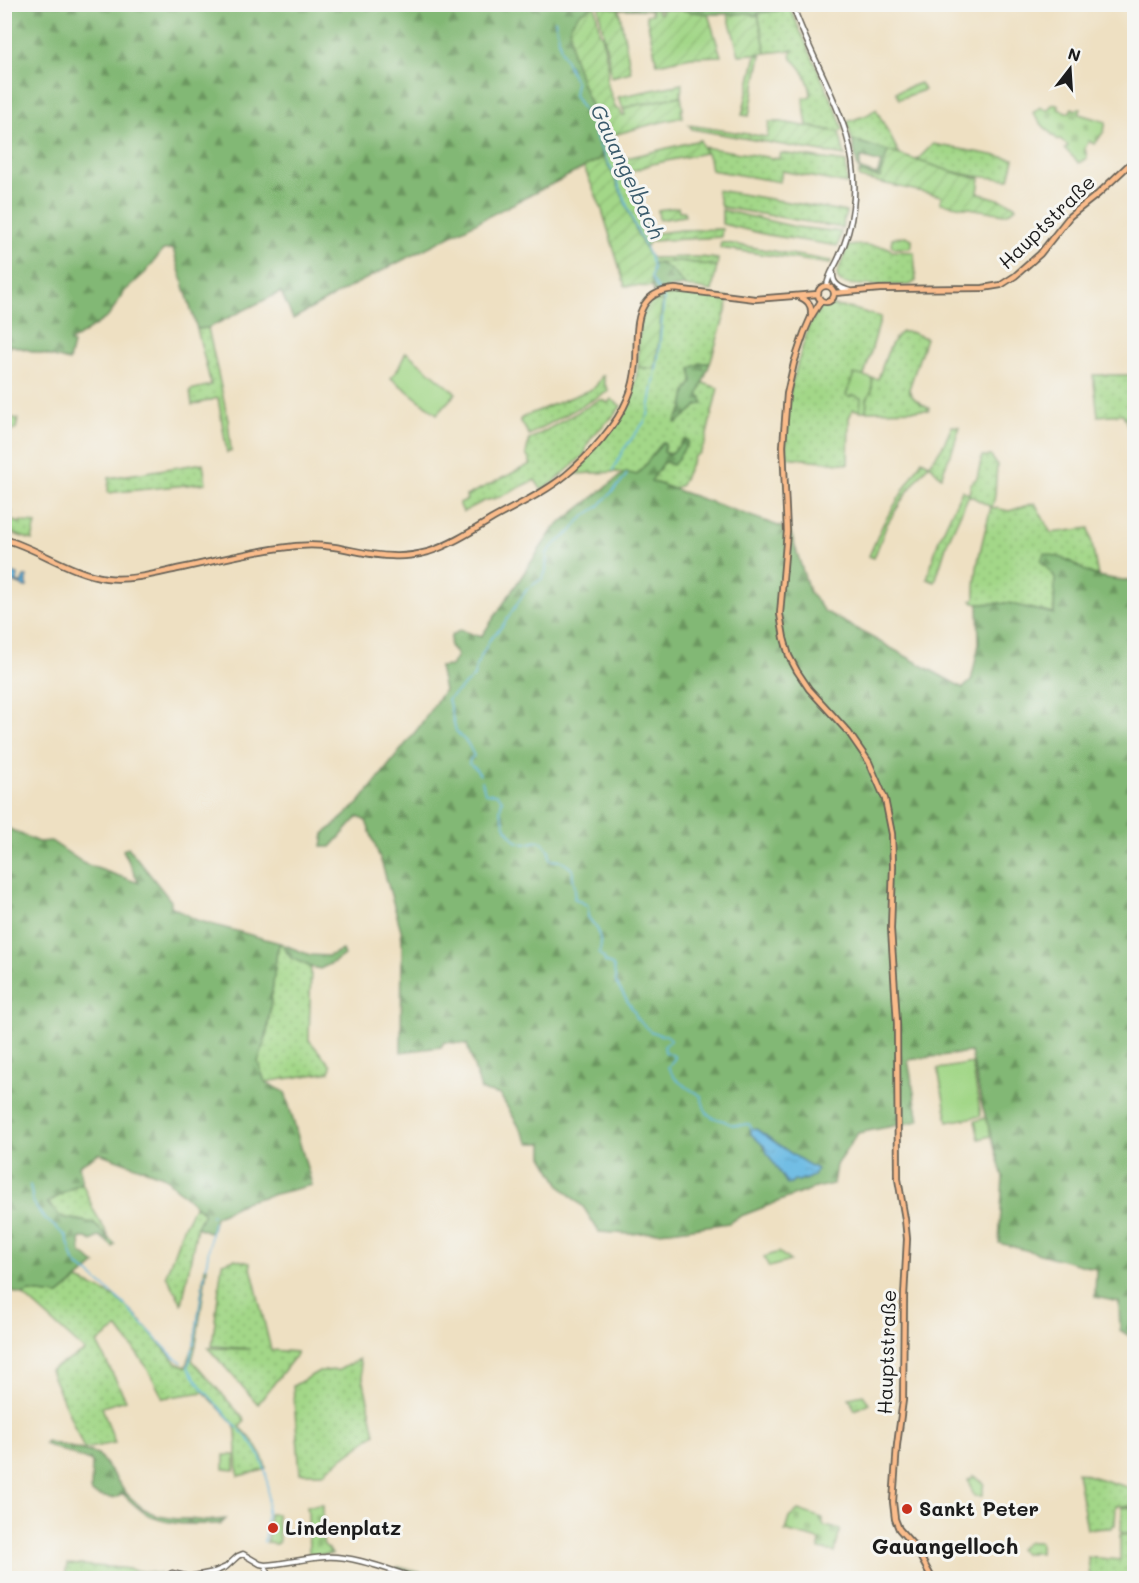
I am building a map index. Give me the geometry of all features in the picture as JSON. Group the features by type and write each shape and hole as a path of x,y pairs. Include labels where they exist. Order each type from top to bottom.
{"main road":[{"name":"Hauptstraße","path":"835,293 891,288 973,289 998,286 1015,276 1043,251 1070,216 1098,194 1134,160"},
{"path":"827,286 835,293 834,298 826,303 821,301 818,294 821,288 827,286"},
{"path":"5,539 81,572 110,578 158,573 281,547 321,546 390,556 427,552 450,542 550,487 574,469 588,454 617,418 628,398 635,374 639,317 643,307 654,296 673,289 755,299 818,294"},
{"path":"796,296 809,302 811,317"},
{"name":"Hauptstraße","path":"821,301 811,317 798,350 786,408 783,446 787,527 780,614 789,656 796,670 809,689 844,726 869,762 885,799 890,826 893,848 891,929 897,1023 898,1179 907,1239 903,1314 903,1400 893,1504 898,1529 915,1547 932,1578"}],"street":[{"path":"792,4 839,111 852,154 853,210 845,241 827,286"},
{"path":"833,272 836,285 850,291"},
{"path":"163,1578 172,1573 190,1577 221,1570 243,1554 265,1565 324,1557 340,1558 415,1578"},
{"path":"265,1565 270,1578"}],"green space":[{"path":"5,5 596,5 580,13 572,52 585,92 606,137 599,140 603,158 352,286 293,319 281,292 208,328 197,329 173,249 163,250 145,273 125,291 108,317 70,342 73,344 69,361 10,345 5,355"},
{"path":"595,5 608,66 607,83 616,109 620,109 622,115 625,115 623,108 681,96 683,117 606,137 585,92 572,52 570,25 580,13"},
{"path":"596,5 792,5 754,16 679,10 619,9"},
{"path":"599,6 619,9 631,72 611,77"},
{"path":"789,6 837,112 843,129 839,132 807,126 803,98 811,96 803,71 792,59 793,50 766,53 758,13 781,10"},
{"path":"651,9 657,9 658,13 661,13 661,9 708,14 721,56 691,57 657,64 646,15 652,14"},
{"path":"748,13 758,15 766,53 739,55 728,15"},
{"path":"756,55 761,55 749,116 742,115"},
{"path":"920,83 924,90 899,99 896,92"},
{"path":"682,84 681,96 623,108 618,97"},
{"path":"1053,104 1059,106 1058,109 1069,113 1072,108 1076,110 1079,108 1081,109 1079,114 1106,122 1104,131 1095,144 1089,141 1085,148 1087,158 1079,163 1065,149 1068,146 1048,131 1033,113 1040,107 1047,110"},
{"path":"876,109 900,155 852,140 847,122"},
{"path":"769,122 839,132 845,156 692,129 689,125 767,137"},
{"path":"606,137 627,173 650,232 651,241 644,248 615,179 603,158 599,140"},
{"path":"700,140 705,153 652,164 627,173 619,160"},
{"path":"852,140 888,151 880,178 859,173 861,170 877,175 881,163 860,157 860,169 858,169"},
{"path":"933,144 1014,159 1009,179 962,174 917,160"},
{"path":"703,147 779,159 781,153 846,162 847,184 782,171 780,182 711,170 709,158"},
{"path":"888,151 959,174 980,178 978,193 1008,202 1016,207 1004,214 940,203 941,196 859,178 859,173 880,178"},
{"path":"603,158 620,189 640,239 651,258 718,259 717,266 680,261 653,263 652,286 625,286 602,210 584,167"},
{"path":"717,190 846,212 842,228 721,207"},
{"path":"678,207 679,211 684,211 685,216 659,220 658,210"},
{"path":"722,210 796,227 841,232 838,246 768,235 722,224"},
{"path":"722,229 721,237 651,241 650,234 681,230"},
{"path":"905,236 912,239 910,248 895,248 891,245 892,238"},
{"path":"721,242 831,261 830,264 720,248"},
{"path":"848,246 887,247 892,251 914,252 916,281 910,285 853,285 840,281 837,274"},
{"path":"680,261 717,266 712,291 685,286 678,277 659,263"},
{"path":"653,263 667,267 685,286 654,293 651,279"},
{"path":"676,291 728,298 710,363 701,363 691,387 686,392 677,423 697,405 697,397 703,383 718,388 705,443 700,453 694,457 681,485 674,489 650,481 664,462 673,464 685,439 671,455 664,452 663,442 637,475 617,472 574,474 573,471 623,413 631,395 638,367 655,369 662,301 652,301 659,296"},
{"path":"652,301 662,301 655,369 638,367 640,324"},
{"path":"832,304 881,317 864,376 854,375 847,395 862,398 860,411 853,409 849,418 848,464 786,457 786,426 791,386 808,328 821,306"},
{"path":"208,328 228,419 231,451 227,453 218,398 192,405 190,390 211,385 197,329"},
{"path":"902,332 910,332 926,338 909,389 914,398 929,410 866,411 867,399 872,390 872,378 878,379 890,346"},
{"path":"406,352 456,393 437,414 391,378"},
{"path":"701,363 710,363 698,396 702,397 703,404 697,405 677,423 675,422 683,408 686,392 692,382 691,368"},
{"path":"854,374 872,378 872,390 867,399 866,411 860,411 861,398 846,395"},
{"path":"1093,375 1134,375 1134,413 1131,413 1134,420 1134,441 1123,414 1098,416"},
{"path":"604,376 604,383 609,391 529,435 520,420 592,389"},
{"path":"611,399 621,406 617,412 590,440 585,454 553,483 541,489 535,480 463,512 459,503 467,500 466,496 531,464 526,454 529,440 599,400 608,403"},
{"path":"5,416 18,419 16,429 5,430"},
{"path":"952,426 959,427 941,477 929,464 940,450"},
{"path":"685,439 688,443 675,463 673,465 664,462 651,481 790,530 809,591 824,611 963,688 971,681 979,644 978,604 1007,603 1054,614 1055,577 1041,561 1044,553 1067,560 1097,576 1134,579 1134,1339 1120,1330 1119,1302 1095,1297 1096,1269 999,1243 1003,1177 981,1101 971,1052 908,1060 919,1121 858,1133 836,1165 833,1184 793,1196 729,1223 630,1234 599,1232 584,1208 561,1187 543,1156 543,1143 529,1143 500,1095 481,1090 467,1044 444,1042 441,1047 401,1052 401,930 382,864 366,821 358,817 331,847 322,847 324,834 358,804 419,727 444,690 439,667 451,666 457,655 450,646 451,636 460,630 481,637 554,528 625,472 637,475 663,442 664,452 670,455"},
{"path":"982,456 991,456 997,465 994,503 991,507 969,495 947,543 935,582 927,579 938,542 962,490 969,494 971,483 977,478"},
{"path":"922,460 929,464 887,524 874,558 869,556 883,524"},
{"path":"203,463 206,483 108,493 109,478"},
{"path":"1035,503 1051,533 1089,528 1098,576 1066,560 1041,561 1055,577 1054,614 1007,603 978,604 972,601 975,598 978,563 991,507 1009,511"},
{"path":"5,511 12,512 10,520 36,524 32,540 5,531"},
{"path":"5,827 38,842 51,841 85,864 139,883 123,850 128,847 171,901 171,906 196,920 280,943 277,951 267,1033 258,1062 265,1082 285,1092 312,1185 247,1201 215,1217 211,1233 197,1227 204,1213 163,1176 99,1153 79,1165 82,1182 47,1203 61,1217 93,1223 115,1244 113,1247 100,1236 92,1241 80,1238 81,1253 96,1264 59,1295 29,1292 23,1295 5,1291"},
{"path":"280,943 287,946 283,947 291,958 311,967 309,1040 331,1066 330,1072 265,1082 258,1062 267,1034 277,951"},
{"path":"287,946 310,955 328,956 342,950 344,955 320,969 291,958 283,947"},
{"path":"972,1063 981,1116 948,1122 938,1069"},
{"path":"986,1118 991,1136 979,1139 975,1121"},
{"path":"82,1182 107,1236 93,1223 61,1217 47,1202"},
{"path":"195,1205 204,1214 197,1227 182,1304 166,1275 183,1228"},
{"path":"779,1252 790,1261 769,1267 764,1257"},
{"path":"235,1259 250,1263 271,1350 297,1352 258,1404 208,1348 251,1349 212,1346 222,1263"},
{"path":"207,1267 192,1360 245,1420 240,1427 256,1446 266,1468 238,1476 234,1424 204,1392 163,1398 146,1366 118,1328 97,1343 126,1400 102,1407 115,1443 84,1449 50,1370 85,1351 23,1295 29,1292 59,1295 78,1280 113,1296 125,1305 176,1362 186,1367 194,1345 205,1268"},
{"path":"359,1359 375,1434 325,1473 300,1473 293,1386 319,1371 339,1370"},
{"path":"863,1395 869,1403 855,1410 849,1398"},
{"path":"46,1441 98,1454 127,1494 142,1508 158,1516 206,1521 226,1519 221,1524 172,1523 145,1513 123,1494 112,1498 91,1493 92,1462 44,1444"},
{"path":"224,1455 235,1455 235,1470 224,1469"},
{"path":"1077,1472 1134,1489 1134,1506 1116,1506 1115,1525 1112,1528 1087,1529"},
{"path":"973,1476 984,1483 983,1496 974,1496 968,1480"},
{"path":"323,1505 323,1541 332,1554 309,1556 307,1506"},
{"path":"1122,1507 1134,1508 1134,1533 1121,1533"},
{"path":"798,1510 822,1518 824,1526 840,1529 835,1552 819,1549 820,1540 785,1531 789,1518"},
{"name":"Lindenplatz","path":"269,1514 277,1514 279,1542 277,1544 267,1543"},
{"path":"1134,1534 1134,1578 1090,1578 1088,1557 1120,1560 1120,1535"},
{"path":"1028,1542 1040,1542 1040,1553 1024,1553 1019,1549"},
{"path":"67,1564 122,1568 160,1574 160,1578 65,1578"},
{"path":"398,1567 442,1578 424,1578 396,1570"}],"water":[{"path":"4,571 18,575 17,582 21,584 24,577 27,577 27,587 5,581"},
{"path":"751,1128 817,1169 813,1176 787,1184 765,1147 751,1134"}],"waterway":[{"name":"Gauangelbach","path":"555,20 561,50 576,83 574,95 592,124 598,143 616,178 649,255 653,267 651,278 664,299 658,359 648,415 624,449 613,470"},
{"name":"Gauangelbach","path":"480,775 469,764 470,759 474,756 468,744 456,731 448,699 474,677 476,666 489,641 503,625 527,589 543,578 546,571 547,553 573,530 577,523 598,507 627,474"},
{"name":"Gauangelbach","path":"482,781 485,793 496,794 501,798 500,810 506,828 516,841 525,844 542,842 549,850 550,860 562,861 573,870 574,898 588,906 588,917 598,930 601,945 599,954 614,968 616,983 637,1019 650,1031 666,1035 671,1039 664,1046 665,1052 675,1058 668,1067 674,1077 701,1096 709,1115 733,1125 749,1124 752,1129"},
{"path":"30,1185 37,1209 66,1236 74,1261 78,1266 123,1303 173,1356 182,1362"},
{"path":"206,1267 213,1222"},
{"path":"194,1345 205,1272"},
{"path":"193,1348 188,1367 202,1388 238,1428"},
{"path":"240,1430 252,1443 265,1469 268,1496 264,1542"}],"place":[{"name":"Sankt Peter","path":"907,1509"},
{"name":"Lindenplatz","path":"273,1528"}],"district":[{"name":"Gauangelloch","path":"945,1546"}]}
